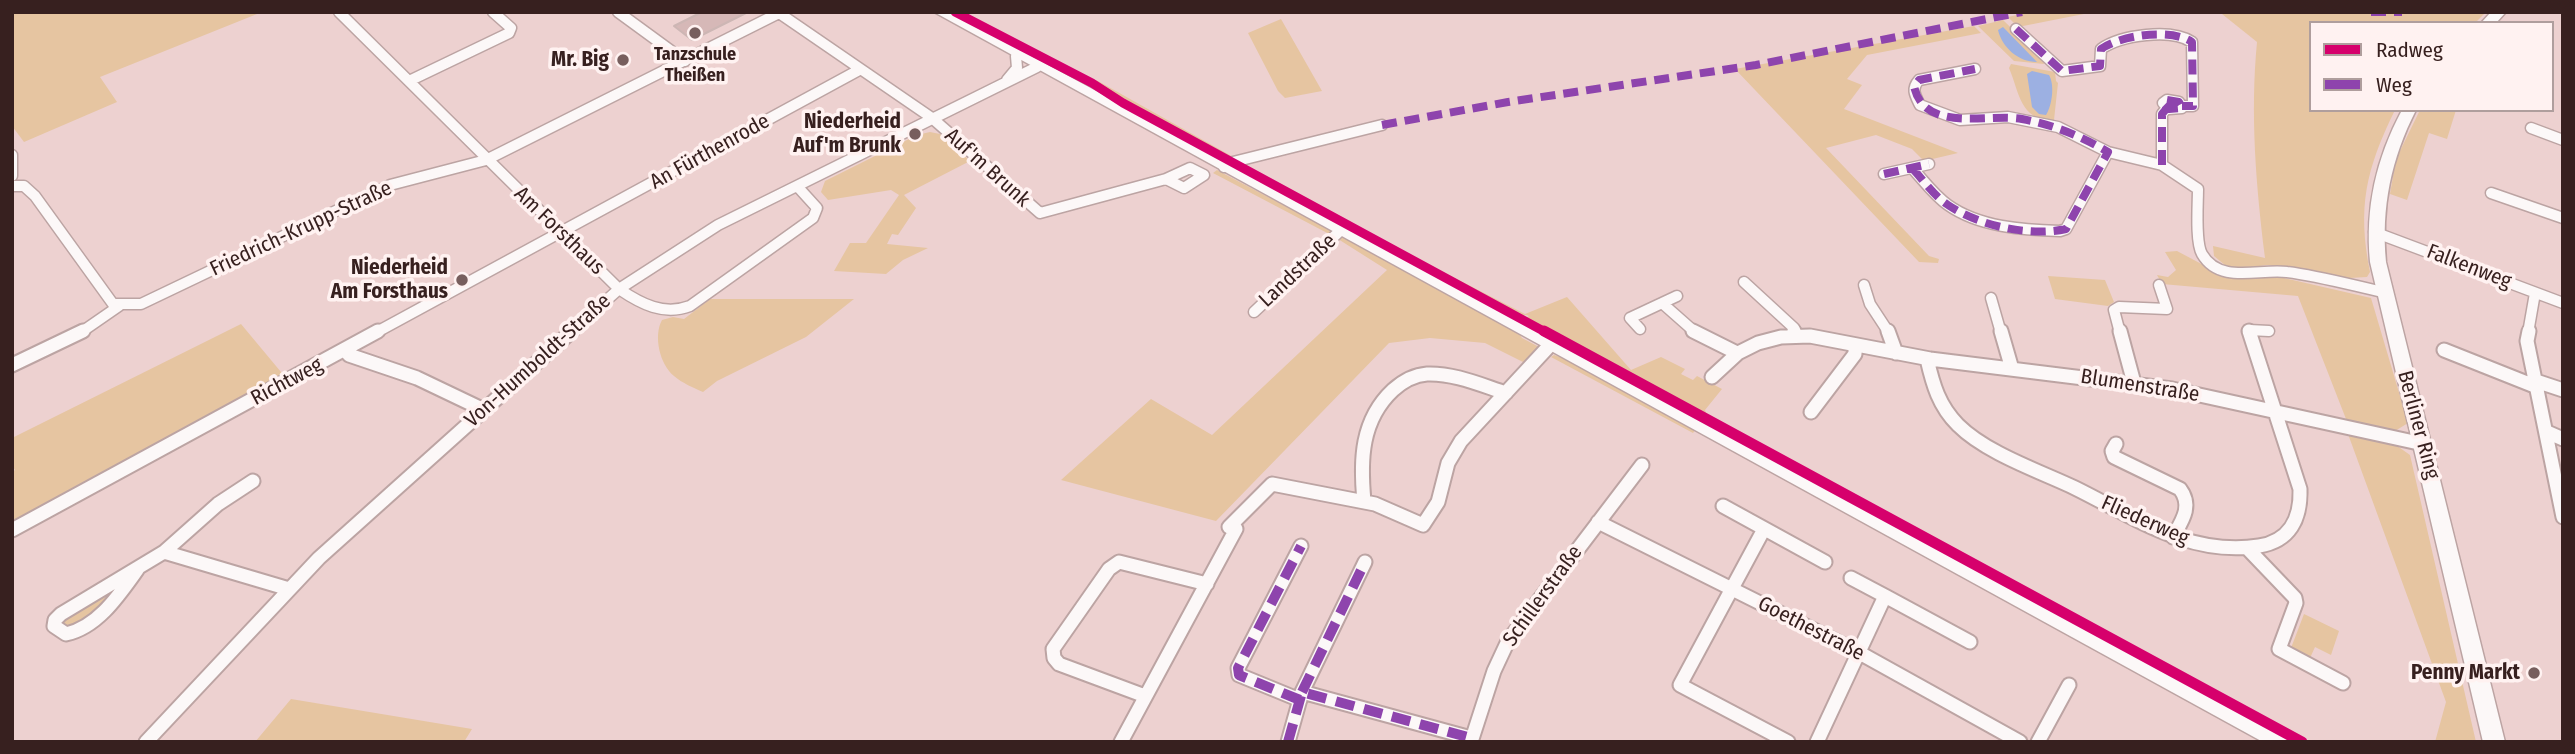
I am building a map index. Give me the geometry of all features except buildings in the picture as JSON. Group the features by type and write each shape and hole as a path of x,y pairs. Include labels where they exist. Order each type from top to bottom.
{"main road":[{"name":"Berliner Ring","path":"2408,112 2387,156 2374,232 2383,292 2423,444 2494,742"}],"street":[{"name":"Am Forsthaus","path":"339,12 619,289 658,309 677,311 690,306 813,218 817,208 797,186"},
{"path":"409,81 509,33 511,28 493,12"},
{"path":"618,12 685,61"},
{"name":"Landstraße","path":"940,12 2282,742"},
{"path":"486,160 780,13 932,118"},
{"path":"2016,29 2055,66 2067,72 2100,66 2101,49 2108,44 2169,33 2189,39 2192,42 2193,106 2182,106 2178,110 2167,108 2162,114 2162,165"},
{"path":"1006,82 1017,68 1017,56"},
{"name":"Von-Humboldt-Straße","path":"146,742 319,558 619,289 718,225 1037,67"},
{"path":"1975,69 1919,80 1914,86 1916,99 1920,105 1960,120 2008,117 2058,127 2108,152 2162,165 2198,190 2200,251 2218,268 2246,275 2284,271 2383,292"},
{"name":"An Fürthenrode","path":"561,233 859,70"},
{"name":"Auf'm Brunk","path":"932,118 1040,213 1166,179"},
{"path":"1224,167 1233,162 1382,125"},
{"path":"2530,128 2563,140"},
{"path":"1913,169 1949,206 1989,223 2060,231 2066,229 2108,152"},
{"path":"12,155 12,176"},
{"name":"Friedrich-Krupp-Straße","path":"12,365 82,332 120,306 141,304 390,185 486,160"},
{"path":"1884,174 1929,164"},
{"path":"12,186 28,188 113,304 120,306"},
{"path":"2491,193 2563,218"},
{"name":"Landstraße","path":"1254,312 1341,230"},
{"name":"Falkenweg","path":"2374,232 2563,303"},
{"name":"Richtweg","path":"12,530 561,233"},
{"path":"1744,282 1794,328 1795,336"},
{"path":"1864,285 1868,302 1895,343 1896,353"},
{"path":"2134,383 2114,310 2119,307 2167,309 2159,285"},
{"path":"2535,293 2527,341 2563,517"},
{"path":"1640,329 1630,317 1677,296"},
{"path":"1992,298 2012,369"},
{"path":"1662,303 1694,332 1735,352"},
{"name":"Fliederweg","path":"1927,359 1933,386 1943,410 1968,434 2173,537 2216,548 2249,550 2278,542 2291,533 2301,508 2300,489 2249,330 2269,331"},
{"name":"Blumenstraße","path":"1712,377 1735,352 1772,339 1795,336 1927,359 2134,383 2276,408 2423,444"},
{"path":"1121,742 1208,584 1233,528 1272,484 1364,501 1423,525 1438,502 1448,463 1461,441 1550,344"},
{"path":"1811,412 1855,354 1855,345"},
{"path":"345,350 349,355 417,378 484,410"},
{"path":"2444,351 2537,384 2563,390"},
{"path":"1364,501 1362,446 1366,430 1374,412 1397,385 1409,378 1429,374 1455,377 1506,393"},
{"path":"2547,432 2563,439"},
{"path":"2116,444 2112,452 2114,457 2180,489 2186,495 2188,506 2173,537"},
{"name":"Schillerstraße","path":"1471,740 1494,671 1508,641 1642,465"},
{"path":"137,570 123,590 79,631 66,634 54,626 55,620 61,614 164,552 218,504 253,481"},
{"path":"1723,506 1825,562"},
{"name":"Goethestraße","path":"1598,522 1858,652 2020,742"},
{"path":"1764,529 1680,685 1788,742"},
{"path":"1301,546 1238,668 1239,675 1301,696 1471,740"},
{"path":"2249,550 2265,569 2290,590 2296,603 2279,649 2343,682"},
{"path":"164,552 289,589"},
{"path":"1145,696 1059,664 1054,658 1053,649 1109,569 1119,562 1208,584"},
{"path":"1288,742 1301,696 1365,562"},
{"path":"1852,578 1970,642"},
{"path":"1817,742 1885,596"},
{"path":"2038,742 2069,685"}],"shaded area":[{"path":"12,12 262,12 100,77 117,102 24,142 12,126"},
{"path":"2030,12 2094,12 2018,27 2008,17"},
{"path":"2202,12 2486,12 2477,21 2309,21 2309,112 2394,112 2377,151 2367,189 2364,228 2370,272 2367,277 2349,278 2268,265 2235,269 2226,266 2214,256 2213,246 2265,258 2255,150 2257,42 2222,14"},
{"path":"1281,19 1322,91 1285,98 1278,91 1248,33"},
{"path":"2003,20 2043,59 2044,64 2014,61 1978,26"},
{"path":"1974,26 1981,33 1867,55 1847,79 1862,85 1844,109 1958,153 1924,161 1912,149 1876,135 1826,148 1929,256 1939,259 1938,263 1919,262 1735,69"},
{"path":"2011,64 2055,72 2058,83 2054,120 2034,116 2028,111 2019,96 2009,68"},
{"path":"1063,68 1098,81 1235,158 1230,159"},
{"path":"2419,112 2455,112 2447,139 2429,133 2407,200 2390,194 2396,159"},
{"path":"930,132 940,134 970,161 904,195 916,208 898,235 892,234 887,244 928,248 903,260 886,274 834,271 850,243 866,243 899,195 891,190 828,200 821,192 825,181 917,135"},
{"path":"1217,170 1334,232 1331,235 1213,173"},
{"path":"1343,237 1517,330 1522,338 1539,347 1525,363 1485,343 1430,338 1389,343 1216,521 1061,480 1151,399 1212,435 1387,270 1338,239"},
{"path":"2177,251 2226,277 2284,278 2371,298 2408,423 2395,431 2346,419 2298,296 2162,284 2157,275 2168,277 2176,270 2165,252"},
{"path":"1449,275 1525,314 1567,297 1631,370 1661,357 1685,369 1681,374 1693,380 1697,376 1722,389 1705,410 1707,415 1526,318 1529,316 1522,316 1448,277"},
{"path":"2048,276 2105,280 2114,302 2108,306 2055,299"},
{"path":"710,299 854,299 806,337 717,381 703,392 681,381 669,371 659,350 658,334 662,320 673,317 684,319"},
{"path":"241,324 286,378 12,525 12,472 15,470 12,465 12,438"},
{"path":"1534,327 1705,417 1704,419"},
{"path":"1554,355 1696,429 1693,433 1551,357"},
{"path":"2348,434 2393,443 2410,455 2476,742 2435,742 2446,702"},
{"path":"126,581 76,627 62,624 64,617"},
{"path":"2304,614 2339,631 2331,655 2315,647 2310,658 2291,648"},
{"path":"291,699 472,729 464,742 255,742"}],"water":[{"path":"2003,27 2037,62 2023,59 2007,48 1998,30"},
{"path":"2032,71 2049,75 2051,79 2052,95 2046,115 2039,114 2032,107 2027,74"}],"marked path":[{"path":"1382,125 1508,102 1756,65 2022,12"},
{"path":"2371,12 2402,12"},
{"path":"2016,29 2062,71 2100,66 2101,49 2108,44 2152,35 2174,34 2184,37 2192,42 2193,106 2182,106"},
{"path":"1913,169 1948,205 1972,217 2023,230 2040,232 2066,229 2108,152 2061,129 2006,117 1950,117 1924,108 1917,99 1914,86 1919,80 1975,69"},
{"path":"2167,100 2179,102 2182,108 2169,109 2163,103 2167,100"},
{"path":"2162,165 2162,114 2167,108"},
{"path":"1884,174 1929,164"},
{"path":"1300,700 1239,675 1238,668 1301,546"},
{"path":"1302,692 1365,562"},
{"path":"1288,742 1302,692 1471,738"}],"cycle path":[{"path":"955,12 1092,83 1123,103 2302,742"}],"place":[{"name":"Tanzschule Theißen","path":"695,33"},
{"name":"Mr. Big","path":"623,60"},
{"name":"Niederheid Auf'm Brunk","path":"915,134"},
{"name":"Niederheid Am Forsthaus","path":"462,280"},
{"name":"Penny Markt","path":"2534,673"}]}
